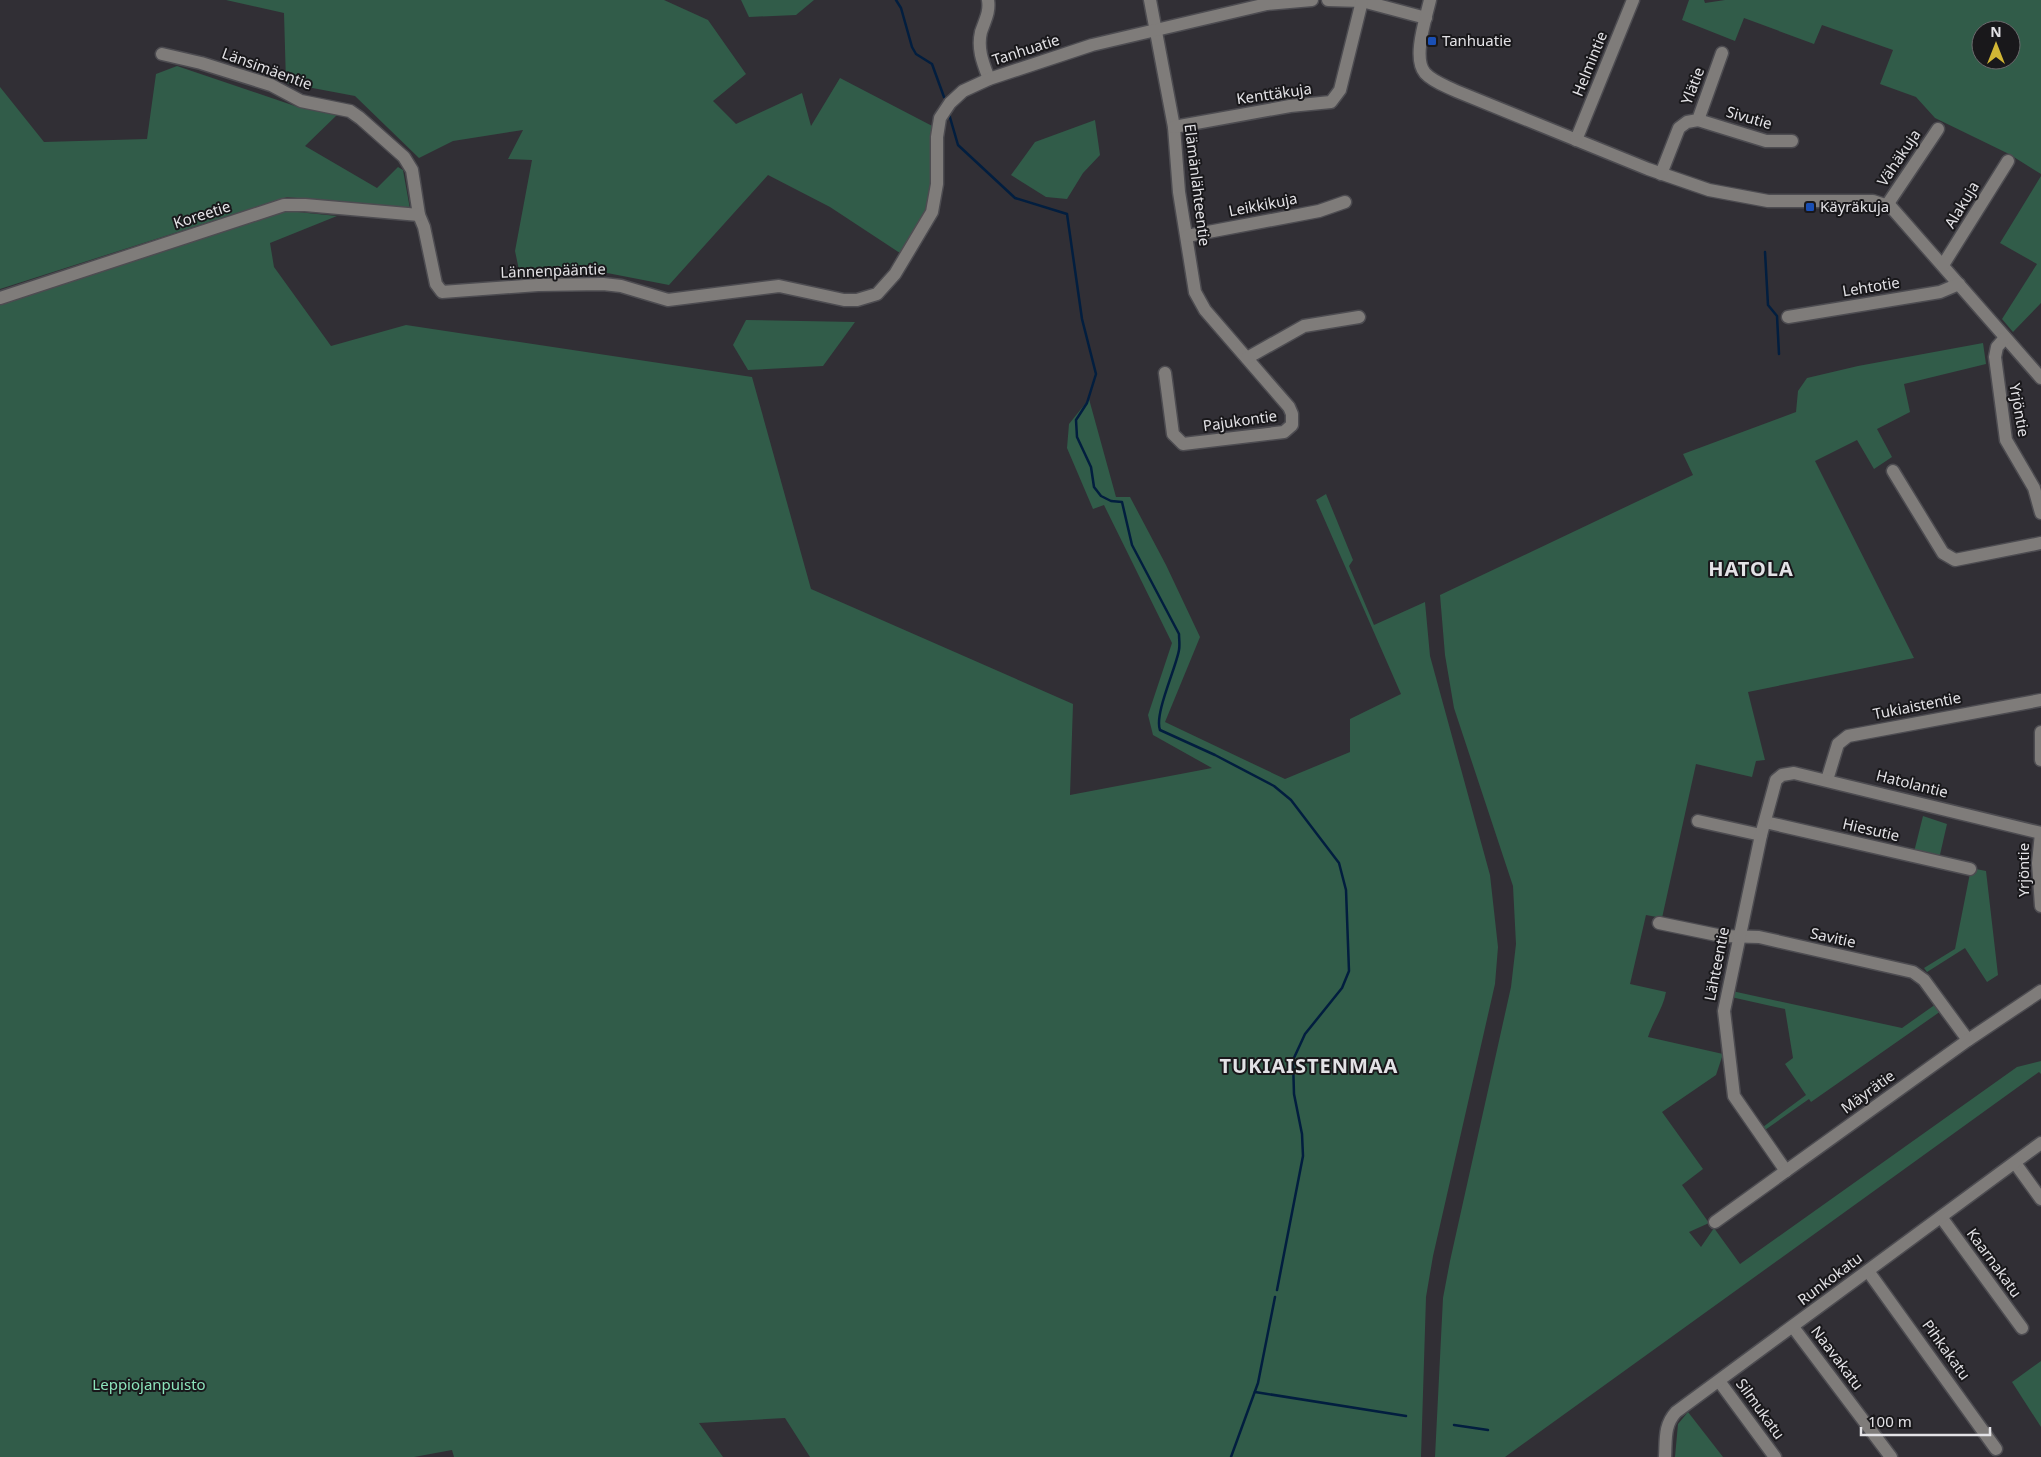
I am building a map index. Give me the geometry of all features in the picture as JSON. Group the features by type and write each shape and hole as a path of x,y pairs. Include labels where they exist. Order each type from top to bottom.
{"street":[{"path":"988,0 988,16 982,32 980,52 989,79"},
{"name":"Elämänlähteentie","path":"1150,0 1174,127 1179,192 1195,292 1201,305 1247,358"},
{"name":"Tanhuatie","path":"940,118 954,98 972,86 1092,45 1156,32 1267,4 1312,0"},
{"path":"1328,0 1362,1 1426,18"},
{"path":"1430,0 1420,58 1422,69 1432,79 1576,140 1661,174 1709,190 1761,200 1872,201 1887,205 1896,212 2041,378"},
{"name":"Helmintie","path":"1576,140 1633,0"},
{"name":"Kenttäkuja","path":"1174,127 1290,106 1331,102 1340,90 1362,1"},
{"name":"Ylätie","path":"1661,174 1680,128 1687,122 1698,120 1722,53"},
{"name":"Länsimäentie","path":"162,54 271,85 301,101 350,111 404,156 412,170 419,215"},
{"name":"Lännenpääntie","path":"419,215 424,227 436,284 442,292 538,285 603,284 621,286 668,300 778,286 844,300 857,300 877,294 895,274 932,212 936,184 937,137 940,118"},
{"name":"Sivutie","path":"1698,120 1766,141 1792,141"},
{"name":"Vähäkuja","path":"1887,205 1938,129"},
{"name":"Alakuja","path":"1943,265 2008,161"},
{"name":"Leikkikuja","path":"1187,236 1319,211 1345,202"},
{"name":"Koreetie","path":"0,298 284,205 305,205 419,215"},
{"name":"Lehtotie","path":"1788,317 1940,292 1959,284"},
{"path":"1247,358 1304,326 1358,317"},
{"name":"Yrjöntie","path":"2005,338 1997,347 1995,357 2004,433 2009,448 2034,488 2041,513"},
{"name":"Pajukontie","path":"1165,373 1173,434 1183,444 1287,430 1292,422 1291,410 1247,358"},
{"path":"1893,471 1943,553 1950,559 1955,560 2041,543"},
{"name":"Tukiaistentie","path":"1827,780 1836,750 1841,740 1848,736 2041,700"},
{"path":"2041,732 2041,760"},
{"name":"Hatolantie","path":"1776,780 1790,773 1827,780 2041,837"},
{"name":"Lähteentie","path":"1776,780 1724,1006 1731,1086 1740,1106 1786,1171"},
{"path":"1698,821 1762,836"},
{"name":"Hiesutie","path":"1765,822 1970,869"},
{"name":"Yrjöntie","path":"2041,837 2038,878 2041,906"},
{"name":"Savitie","path":"1659,923 1722,936 1760,937 1912,972 1924,980 1968,1040"},
{"name":"Mäyrätie","path":"1715,1222 1968,1040 2041,992"},
{"name":"Runkokatu","path":"1665,1457 1668,1420 1676,1412 2041,1143"},
{"path":"2015,1163 2041,1199"},
{"name":"Kaarnakatu","path":"1941,1218 2022,1328"},
{"name":"Pihkakatu","path":"1868,1271 1996,1449"},
{"name":"Naavakatu","path":"1793,1327 1891,1457"},
{"name":"Silmukatu","path":"1719,1381 1775,1457"}],"green space":[{"path":"226,0 664,0 708,20 746,74 713,101 736,124 802,93 811,126 840,78 938,129 936,187 906,257 830,207 768,175 669,285 602,272 520,275 515,251 532,160 508,159 523,130 453,141 419,158 355,96 286,83 284,13"},
{"path":"741,0 814,0 796,15 749,17"},
{"path":"1689,0 1704,0 1705,3 1725,0 2041,0 2041,174 2009,154 1935,118 1916,97 1880,84 1893,50 1822,25 1814,44 1744,18 1735,41 1682,20"},
{"path":"177,66 295,106 339,113 305,146 377,188 398,167 403,170 410,209 287,197 0,289 0,87 44,142 147,139 156,74"},
{"path":"1095,120 1100,155 1083,173 1067,199 1046,197 1011,175 1035,142"},
{"path":"2041,176 2041,303 2013,332 2002,319 2037,264 2000,243"},
{"name":"Leppiojanpuisto","path":"288,211 337,216 270,243 274,267 331,346 406,325 752,377 811,589 1073,704 1070,795 1212,768 1153,735 1148,715 1172,643 1104,505 1093,509 1067,448 1069,424 1089,399 1116,497 1130,497 1166,565 1200,637 1165,722 1285,779 1350,752 1350,719 1401,694 1316,500 1326,494 1353,560 1349,566 1374,625 1425,602 1430,656 1490,875 1498,947 1495,984 1433,1256 1426,1297 1421,1457 810,1457 785,1418 699,1423 723,1457 454,1457 452,1450 414,1457 0,1457 0,305 110,268 117,262"},
{"path":"746,320 855,322 823,366 748,370 733,345"},
{"path":"1983,343 1986,364 1904,384 1910,412 1877,429 1892,457 1874,469 1857,440 1815,461 1914,658 1748,692 1765,760 1756,761 1752,777 1696,764 1662,918 1646,915 1630,984 1666,992 1663,1004 1648,1037 1723,1054 1716,1075 1662,1112 1703,1169 1682,1185 1709,1223 1689,1232 1701,1247 1714,1228 1740,1264 2017,1067 2041,1061 2041,1074 2039,1072 1505,1457 1435,1457 1443,1298 1511,987 1516,944 1513,886 1454,708 1445,655 1440,595 1693,475 1683,454 1796,412 1798,391 1807,378 1858,366"},
{"path":"1923,816 1947,824 1939,859 1914,852"},
{"path":"1971,868 1986,871 1998,975 1987,982 1965,948 1927,972 1924,968 1955,949"},
{"path":"1732,991 1902,1028 1936,1004 1941,1011 1811,1102 1809,1099 1765,1130 1763,1127 1806,1095 1785,1064 1793,1058 1785,1009 1731,997"},
{"path":"2041,1361 2041,1427 2012,1382"},
{"path":"1688,1412 1723,1457 1675,1457 1678,1424"}],"waterway":[{"path":"896,0 901,8 912,47 916,54 932,64 944,97"},
{"path":"949,114 958,145 1015,198 1067,214 1082,319 1096,374 1087,403 1076,420 1077,437 1091,467 1094,487 1101,496 1111,501 1122,502 1132,545 1179,634 1179,650 1160,713 1160,730 1215,755 1274,786 1291,800 1339,863 1346,890 1349,971 1342,988 1305,1034 1293,1060 1294,1094 1302,1134 1303,1156 1277,1290"},
{"path":"1765,252 1768,305 1777,316 1779,354"},
{"path":"1231,1457 1258,1383 1275,1297"},
{"path":"1255,1392 1406,1416"},
{"path":"1454,1425 1488,1430"}],"place":[{"name":"Tanhuatie","path":"1432,41"},
{"name":"Käyräkuja","path":"1810,207"}],"district":[{"name":"HATOLA","path":"1751,569"},
{"name":"TUKIAISTENMAA","path":"1309,1066"}]}
